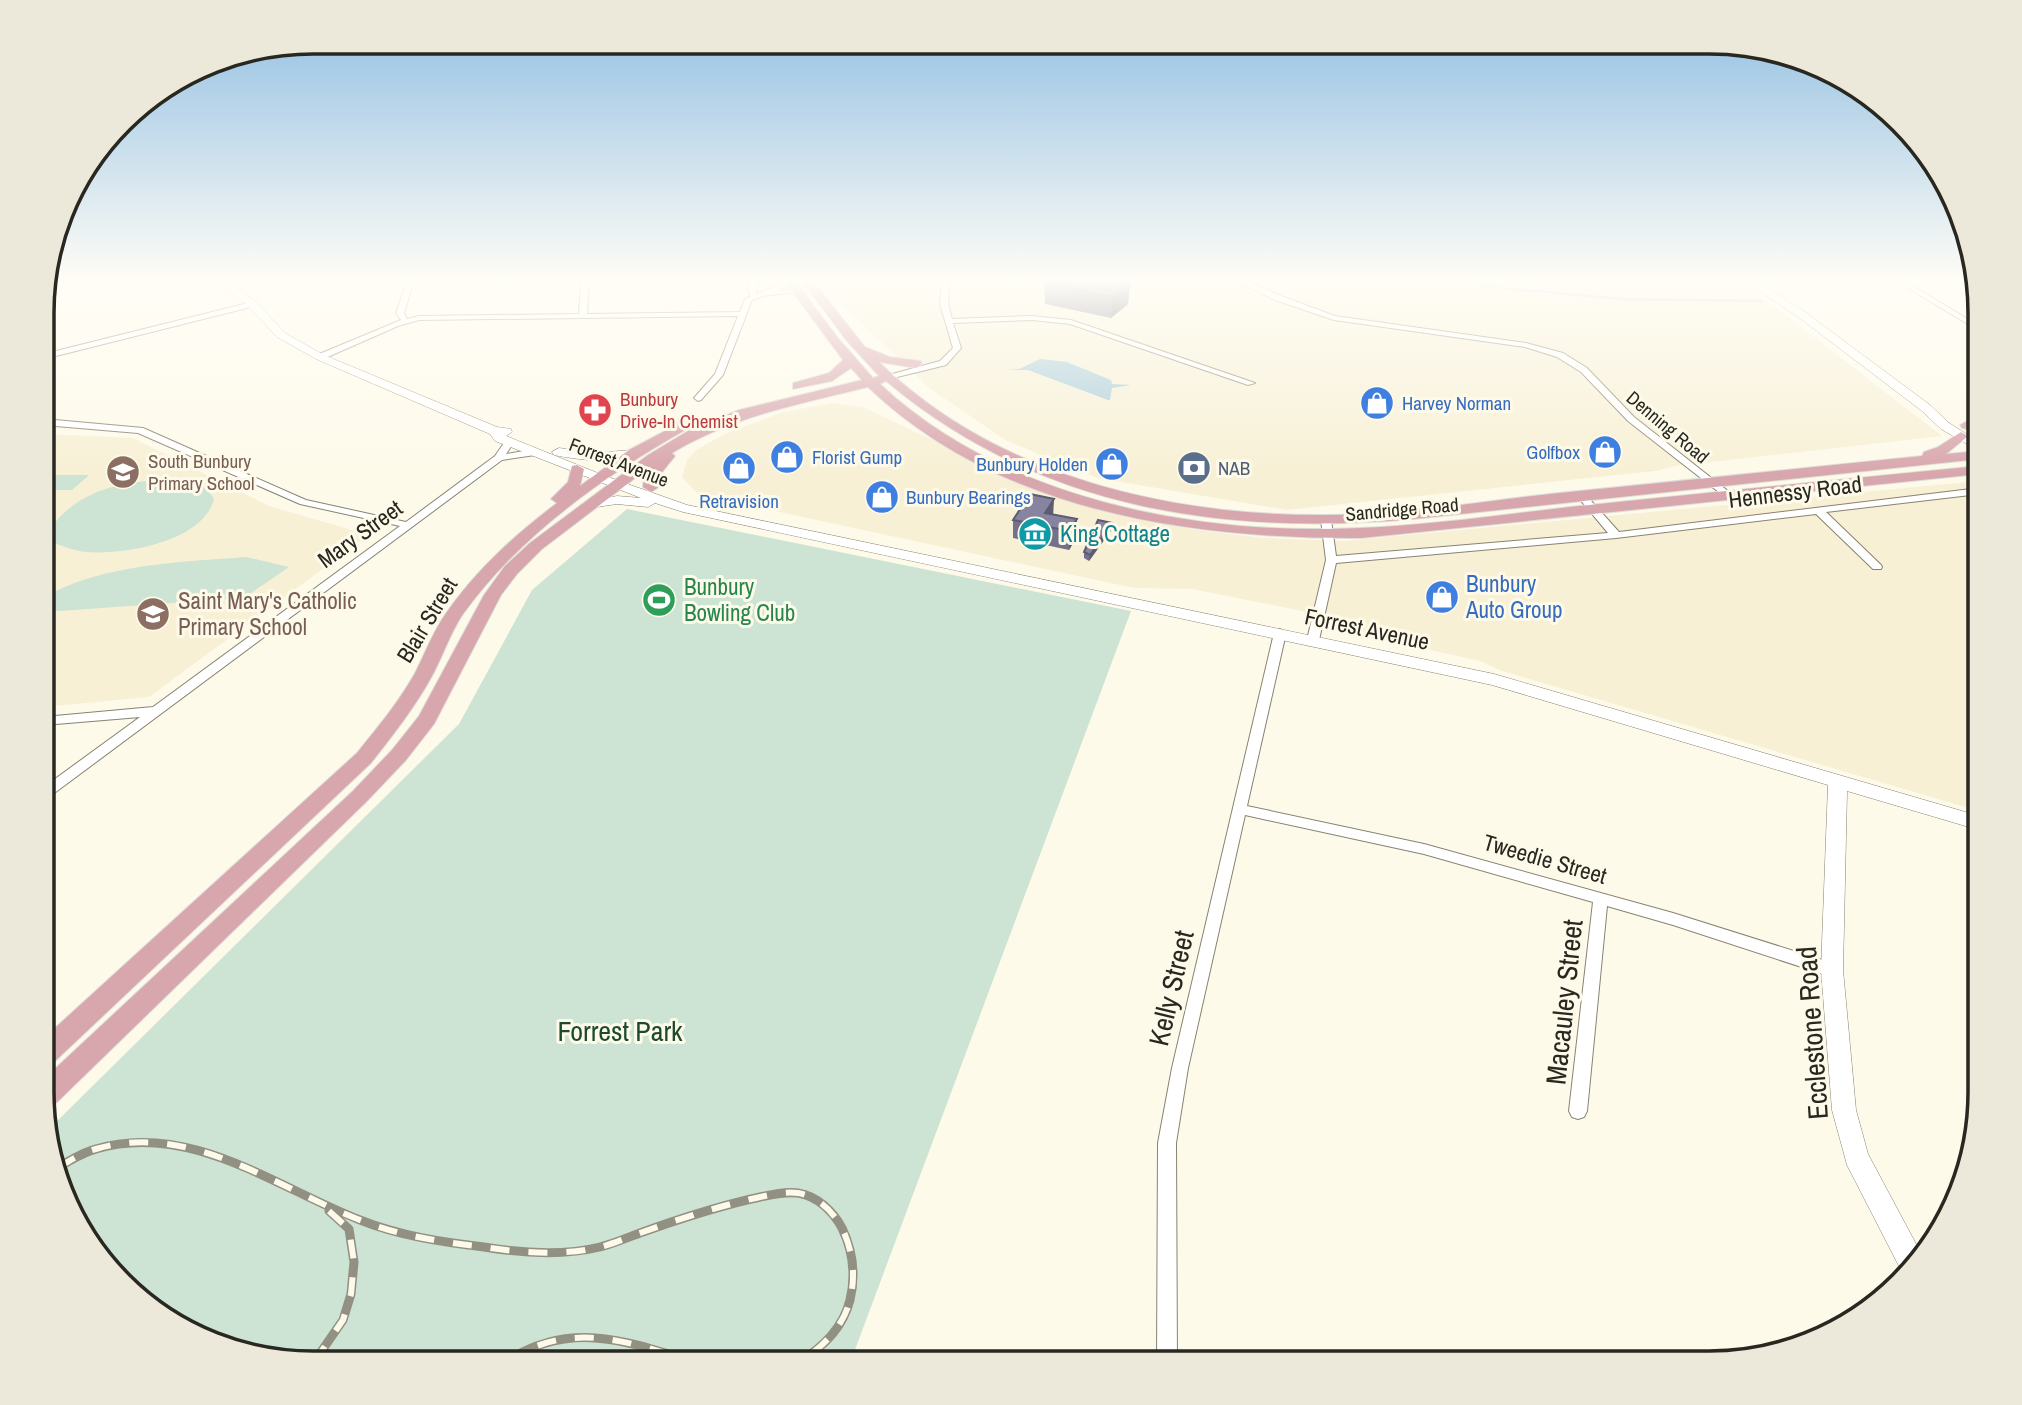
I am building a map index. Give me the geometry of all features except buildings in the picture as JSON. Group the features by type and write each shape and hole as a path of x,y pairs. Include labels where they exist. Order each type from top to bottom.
{"main road":[{"name":"Forrest Avenue","path":"296,344 320,357 495,431 509,432 559,452 683,508 1494,680 1968,821"},
{"path":"836,344 849,361 876,377"},
{"path":"856,344 876,377"},
{"path":"1840,344 1926,408 1945,426 1968,429"},
{"path":"858,346 887,361 916,364"},
{"path":"730,405 822,380 846,368 849,361"},
{"name":"Sandridge Road","path":"876,377 900,409 962,449 1042,486 1132,513 1201,526 1266,533 1595,510 1968,472"},
{"name":"Sandridge Road","path":"876,377 983,443 1024,463 1096,489 1204,513 1328,527 1381,517 1968,455"},
{"name":"Blair Street","path":"54,1046 363,758 401,710 466,597 502,556 552,514 681,440 744,413 826,393 876,377"},
{"name":"Blair Street","path":"54,1088 264,889 389,766 427,719 475,626 511,570 536,546 588,506 632,454 675,429 730,405 876,377"},
{"path":"826,393 846,393 880,403 916,427 962,449"},
{"name":"Forrest Avenue","path":"495,431 500,438 577,469 651,487 735,518"},
{"path":"1919,461 1943,450 1968,433"},
{"path":"651,487 651,476 656,468 678,448 681,440"},
{"path":"559,452 595,457 632,454"},
{"path":"552,514 554,503 575,482 577,469"},
{"path":"588,506 617,500 683,508"},
{"name":"Ecclestone Road","path":"1838,780 1832,970 1844,1110 1867,1181 1908,1256"}],"street":[{"path":"54,354 97,344"},
{"path":"320,357 352,344"},
{"path":"698,398 719,375 731,344"},
{"path":"876,377 943,363 958,344"},
{"path":"1135,344 1251,383"},
{"name":"Denning Road","path":"1516,344 1560,355 1584,370 1631,419 1728,495"},
{"path":"876,377 949,357"},
{"path":"54,423 141,430 303,502 407,525"},
{"name":"Mary Street","path":"54,787 499,458 509,442"},
{"name":"Mary Street","path":"499,458 535,452"},
{"name":"Hennessy Road","path":"1331,560 1616,535 1968,492"},
{"path":"1583,496 1616,535"},
{"path":"1819,511 1877,567"},
{"path":"1313,640 1331,560 1328,527"},
{"name":"Kelly Street","path":"1167,1351 1167,1143 1180,1068 1280,633"},
{"path":"54,720 156,711"},
{"name":"Tweedie Street","path":"1240,809 1424,849 1601,898 1832,970"},
{"name":"Macauley Street","path":"1578,1111 1601,898"}],"shaded area":[{"path":"883,344 1822,344 1942,436 1675,466 1655,471 1286,510 1098,478 1007,441 929,388"},
{"path":"832,403 863,407 1028,485 1066,499 1128,517 1197,530 1264,538 1344,541 1968,482 1968,808 1502,671 1480,661 1354,633 1346,626 1347,620 1192,589 1134,588 737,503 697,493 682,477 687,460 696,450 725,434 783,412"},
{"name":"Saint Mary's Catholic Primary School","path":"54,434 133,438 269,506 369,535 149,697 54,706"}],"green space":[{"path":"54,475 89,475 72,490 54,490"},
{"path":"157,480 175,480 202,487 214,499 207,514 195,526 179,535 141,548 87,552 54,542 54,524 74,504 105,489"},
{"name":"Forrest Park","path":"627,509 1131,611 854,1351 314,1351 263,1346 214,1331 184,1316 156,1297 130,1275 108,1249 89,1221 74,1191 63,1159 56,1122 459,724 532,590"},
{"path":"246,557 289,567 244,598 54,611 54,592 67,586 116,571"}],"water":[{"path":"1040,359 1067,362 1111,380 1112,384 1131,385 1112,388 1108,400 1028,370 1008,370 1019,369"}],"railway":[{"path":"64,1163 96,1149 131,1143 165,1144 232,1162 329,1207 390,1230 453,1243 542,1253 600,1247 695,1214 774,1194 798,1193 812,1197 834,1216 849,1245 853,1272 847,1310 836,1329 814,1351"},
{"path":"322,1351 343,1320 351,1294 354,1262 349,1229 329,1211"},
{"path":"525,1351 552,1341 575,1338 599,1338 656,1351"}],"place":[{"name":"Harvey Norman","path":"1377,403"},
{"name":"Bunbury Drive-In Chemist","path":"595,410"},
{"name":"Golfbox","path":"1605,452"},
{"name":"Florist Gump","path":"787,457"},
{"name":"Bunbury Holden","path":"1112,464"},
{"name":"Retravision","path":"739,468"},
{"name":"NAB","path":"1194,468"},
{"name":"South Bunbury Primary School","path":"123,472"},
{"name":"Bunbury Bearings","path":"882,497"},
{"name":"King Cottage","path":"1035,534"},
{"name":"Bunbury Auto Group","path":"1442,597"},
{"name":"Bunbury Bowling Club","path":"659,600"},
{"name":"Saint Mary's Catholic Primary School","path":"153,614"}]}
